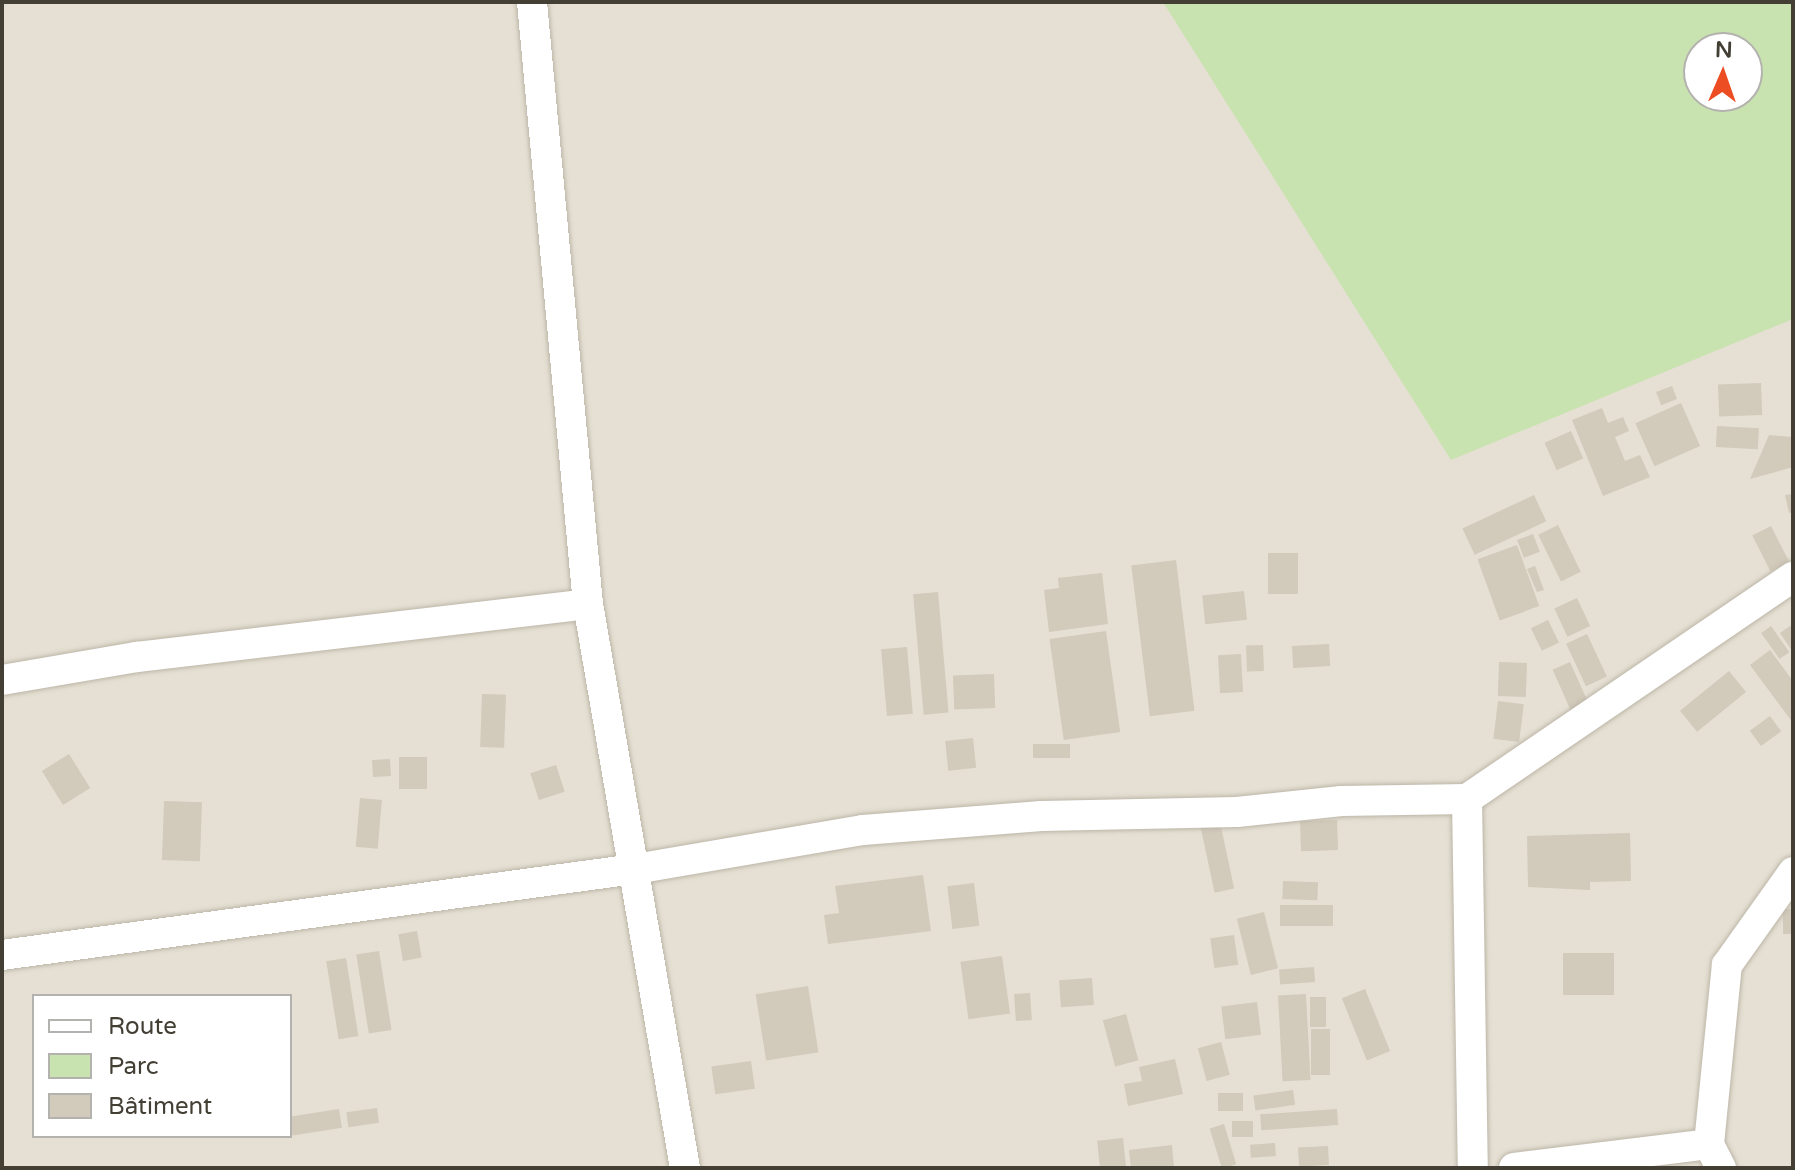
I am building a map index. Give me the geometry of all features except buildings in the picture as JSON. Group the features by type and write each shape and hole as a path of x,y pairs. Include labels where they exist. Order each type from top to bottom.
{"street":[{"path":"532,2 588,604 685,1168"},
{"path":"2,955 635,869 863,830 1041,816 1237,812 1341,801 1467,799 1793,577"},
{"path":"2,680 137,657 588,604"},
{"path":"1467,799 1473,1168"},
{"path":"1514,1168 1715,1156 1727,965 1793,872"}],"shaded area":[{"path":"2,2 1793,2 1793,1168 2,1168"}],"green space":[{"path":"1163,2 1793,2 1793,319 1451,460"}]}
